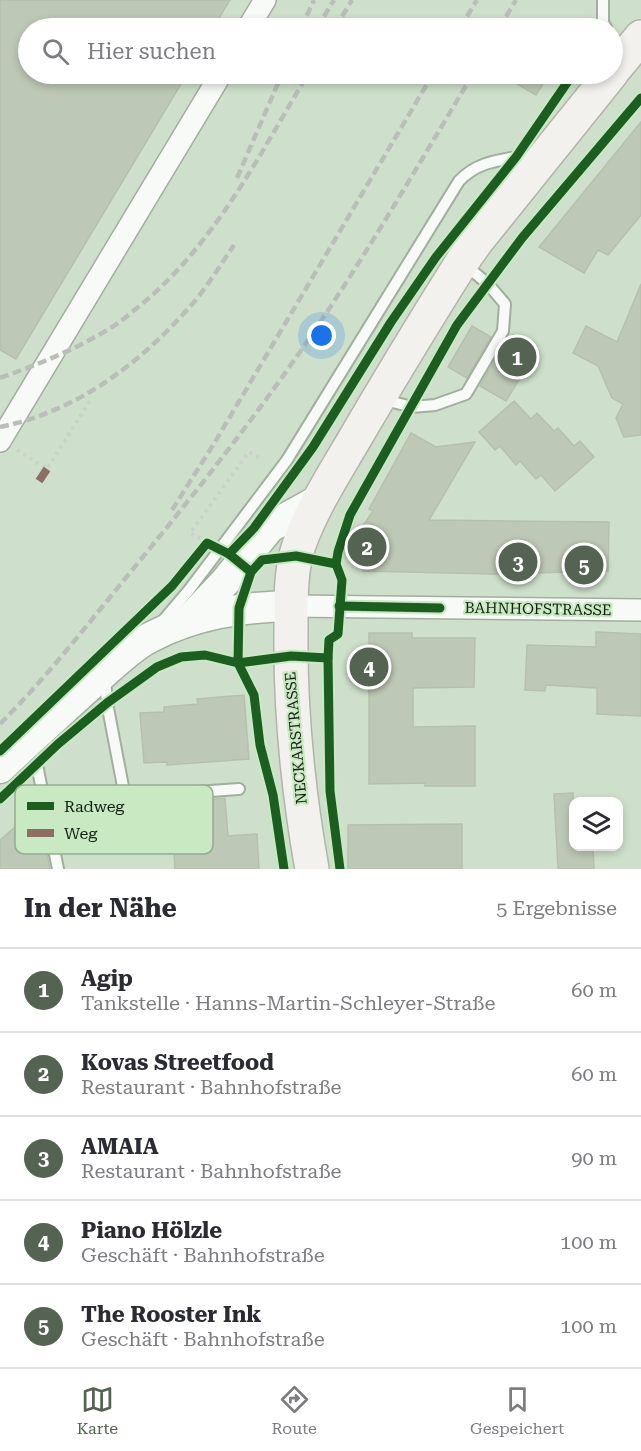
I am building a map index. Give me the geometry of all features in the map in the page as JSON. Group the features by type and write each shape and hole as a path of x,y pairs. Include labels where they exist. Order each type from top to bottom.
{"main road":[{"name":"NECKARSTRASSE","path":"312,869 296,760 290,668 291,606 299,544 319,500 378,398 462,262 600,84"},
{"path":"189,620 225,582 270,527 319,500"},
{"path":"0,768 104,673 147,639 189,620 239,608 291,606"}],"street":[{"path":"254,18 265,0"},
{"path":"8,445 215,84"},
{"name":"BAHNHOFSTRASSE","path":"291,606 641,610"}],"lane":[{"path":"603,0 603,18"},
{"path":"147,639 189,590 287,460 459,181 469,171 489,161 516,157"},
{"path":"378,398 412,407 435,405 466,394 503,331 505,304 488,284 462,262"},
{"path":"104,673 107,703 123,785"},
{"path":"37,765 41,785"},
{"path":"213,791 239,789"},
{"path":"55,854 58,869"}],"path":[{"path":"332,802 329,640 338,634 342,579 336,564 350,514 458,325 522,238 641,98"},
{"path":"8,445 47,469 90,401"},
{"path":"207,543 190,533 249,452 262,459"},
{"path":"238,663 254,695 260,744 270,784"}],"building":[{"path":"0,0 230,0 219,18 18,18 18,84 181,84 16,359 0,350"},
{"path":"517,84 543,84 536,95"},
{"path":"641,122 641,215 608,255 598,250 584,273 539,247"},
{"path":"641,284 641,435 624,437 616,418 623,404 612,398 598,366 573,353 586,326 617,342"},
{"path":"472,326 491,337 467,378 448,367"},
{"path":"513,335 537,350 506,401 480,386 504,345 507,346"},
{"path":"514,401 531,419 537,413 554,431 558,428 574,446 580,441 594,457 555,491 541,475 536,479 520,461 516,465 500,446 495,450 479,432"},
{"path":"411,433 436,447 475,442 429,520 609,522 608,571 491,574 363,571 350,545 373,511 369,509"},
{"path":"596,632 641,634 641,716 597,714 597,688 546,685 545,691 525,690 527,645 596,647"},
{"path":"369,633 412,633 412,638 475,638 474,687 413,688 413,727 475,726 475,786 425,786 425,783 369,784"},
{"path":"244,695 249,759 167,765 167,762 144,763 140,713 164,712 164,707 198,704 197,699"},
{"path":"573,793 573,797 569,797 569,851 593,851 594,869 558,869 554,794"},
{"path":"225,798 228,836 257,834 259,869 175,869 174,854 213,854 213,799"},
{"path":"462,824 462,869 348,869 348,825"},
{"path":"15,827 15,854 47,854 50,869 0,869 0,840"}],"railway":[{"path":"306,18 314,0"},
{"path":"323,18 334,0"},
{"path":"341,18 352,0"},
{"path":"466,18 477,0"},
{"path":"505,18 516,0"},
{"path":"237,178 278,84"},
{"path":"0,378 58,356 99,335 122,320 164,284 212,229 233,199 302,84"},
{"path":"172,510 215,442 427,84"},
{"path":"0,724 94,617 201,485 275,388 360,260 467,84"},
{"path":"0,427 56,409 82,396 131,364 153,345 194,302 234,245"}],"marked path":[{"path":"39,481 47,469"}],"cycle path":[{"path":"229,554 254,528 313,447 391,322 436,257 516,157 566,84"},
{"path":"340,869 330,791 328,658 329,640 338,634 342,580 336,564 350,515 457,325 522,238 641,98"},
{"path":"0,751 172,586 207,543 229,554 251,572"},
{"path":"284,869 273,795 260,745 254,695 238,663 239,608 251,572 262,560 296,556 336,564"},
{"path":"339,606 440,608"},
{"path":"0,799 58,744 107,703 157,667 181,657 205,655 238,663 291,656 328,658"}],"place":[{"name":"Agip","path":"517,357"},
{"name":"Kovas Streetfood","path":"367,547"},
{"name":"AMAIA","path":"518,562"},
{"name":"The Rooster Ink","path":"584,565"},
{"name":"Piano Hölzle","path":"369,667"}]}
